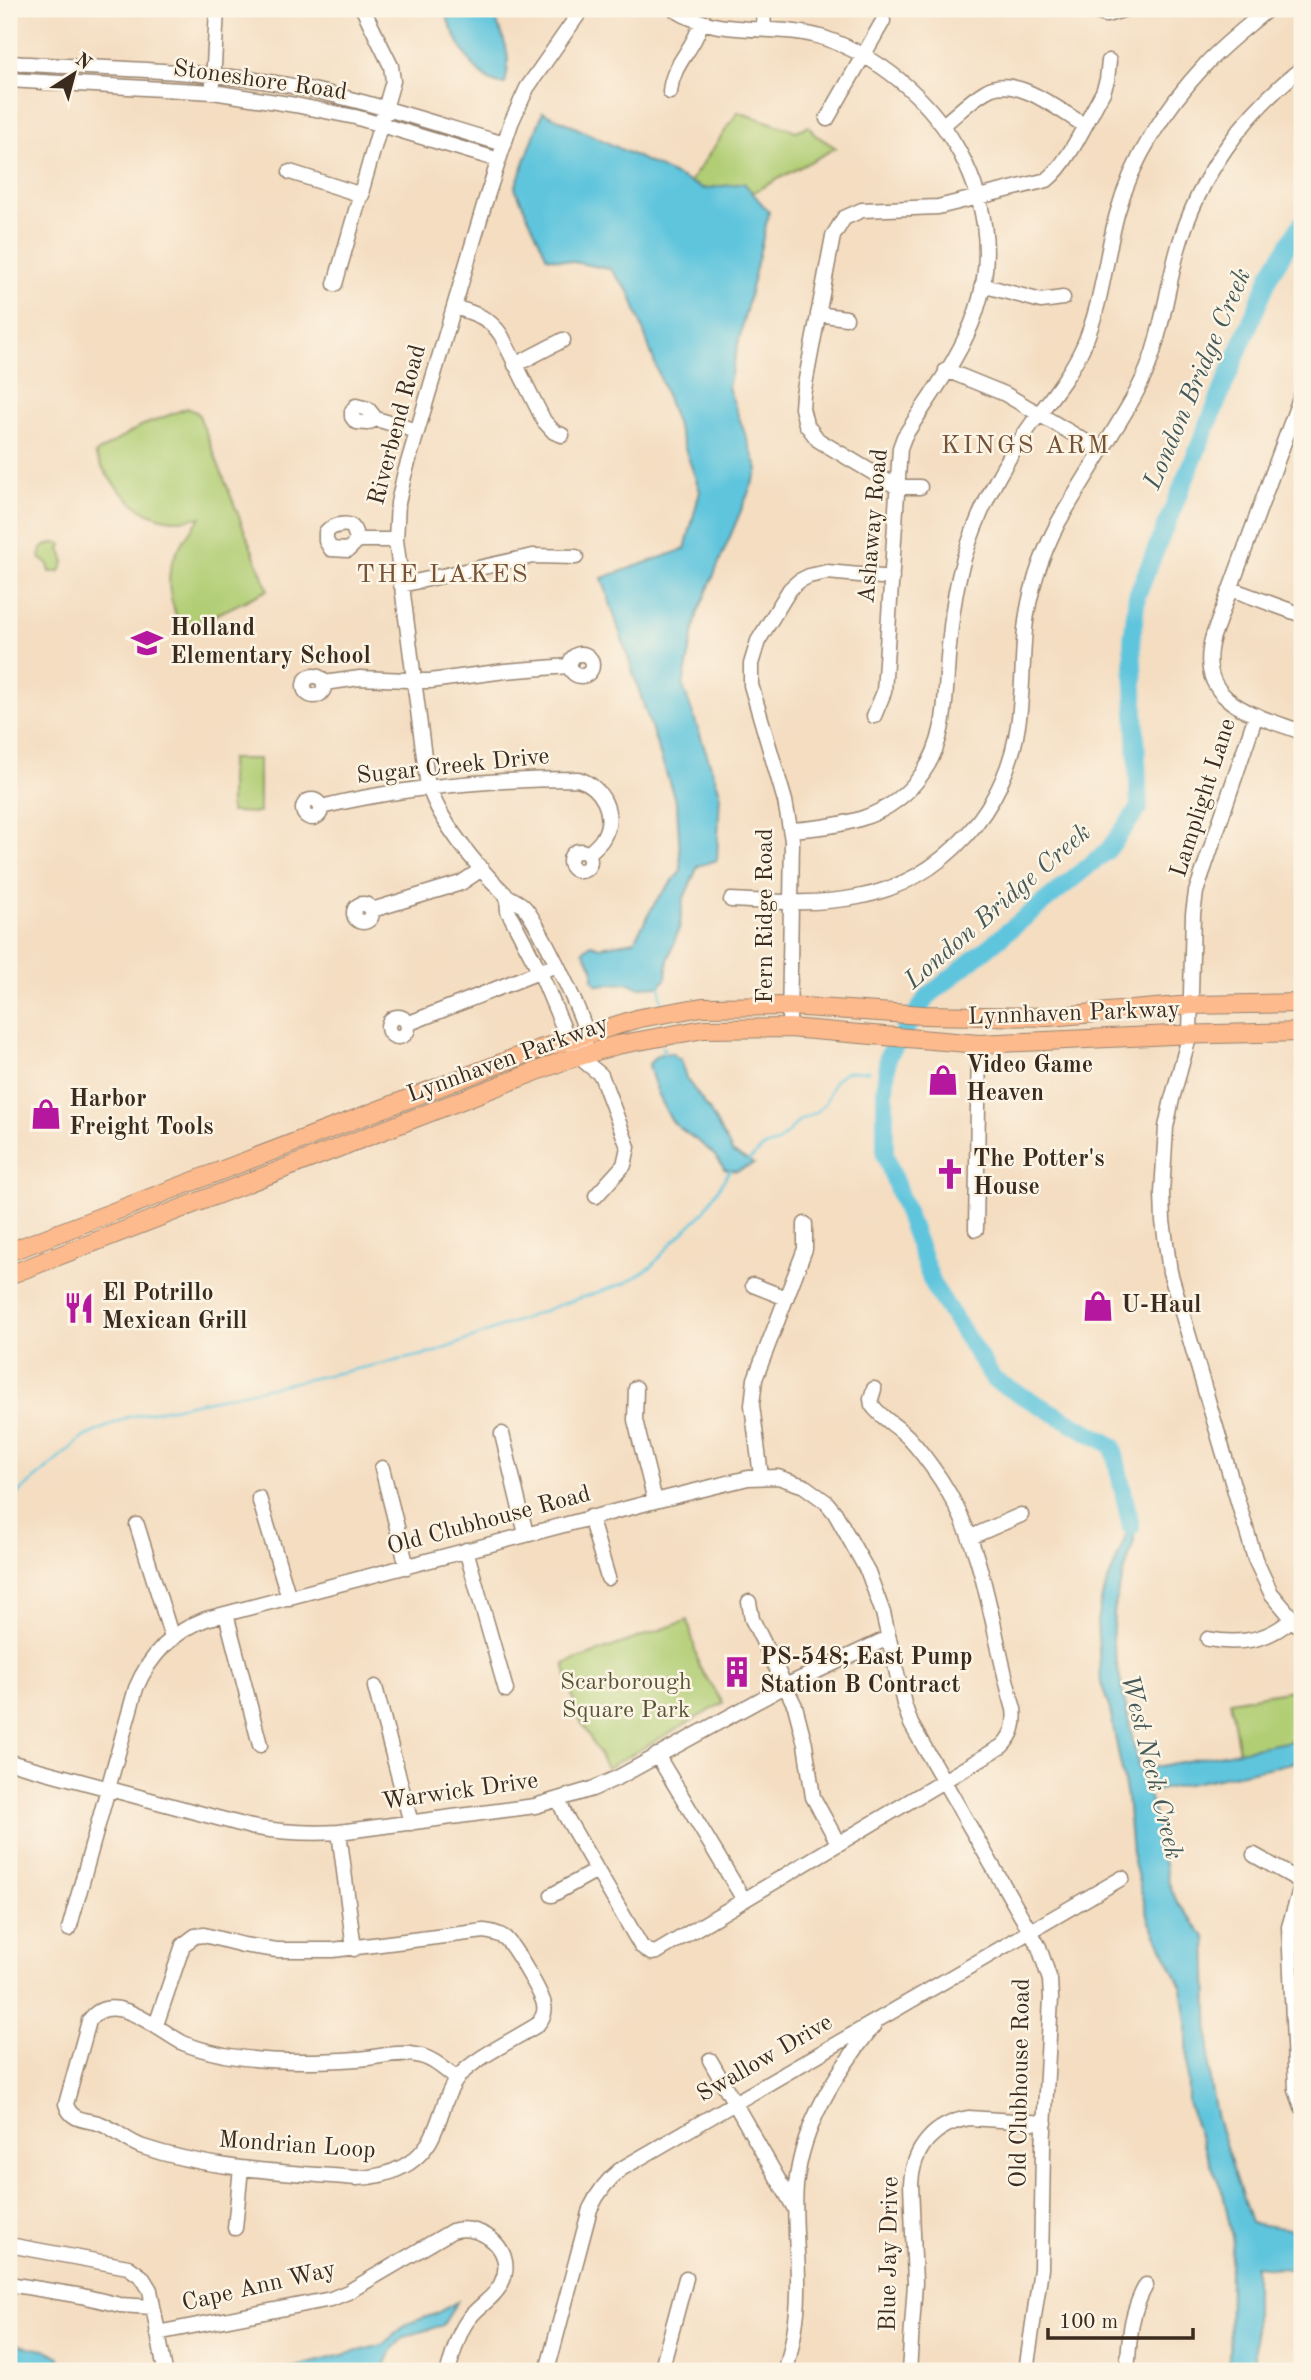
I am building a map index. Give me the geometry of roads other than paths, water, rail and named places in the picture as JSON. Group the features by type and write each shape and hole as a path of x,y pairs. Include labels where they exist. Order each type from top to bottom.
{"main road":[{"name":"Lynnhaven Parkway","path":"9,1252 568,1039 640,1018 702,1007 789,1006 923,1015 1070,1016 1191,1004 1302,1003"},
{"path":"979,1044 985,1034 998,1027 1049,1023 1070,1016"},
{"name":"Lynnhaven Parkway","path":"9,1275 581,1056 631,1042 704,1028 789,1028 979,1044 1190,1034 1302,1032"}],"street":[{"path":"213,92 217,9"},
{"path":"335,284 392,89 392,72 363,9"},
{"name":"Riverbend Road","path":"582,9 517,107 417,431 401,489 396,540 429,788 441,815 482,869 507,896 523,906 544,938 587,1033"},
{"name":"Ashaway Road","path":"674,9 702,22 720,26 788,30 824,38 863,56 908,89 943,125 964,158 979,198 985,231 985,256 976,311 966,335 904,437 899,459 884,692 874,716"},
{"path":"763,9 764,29"},
{"path":"1086,9 1107,15 1126,9"},
{"path":"790,830 838,826 868,816 909,789 930,761 941,733 944,716 953,607 974,529 999,475 1057,392 1083,346 1100,296 1116,215 1124,193 1154,132 1185,88 1205,65 1268,9"},
{"path":"827,119 883,21"},
{"path":"670,92 674,70 702,22"},
{"path":"919,487 897,487 818,440 806,424 802,408 803,395 833,236 844,218 862,210 938,207 1047,180 1054,175 1066,157 1103,92 1109,61"},
{"path":"9,63 214,75 309,89 505,144"},
{"path":"731,900 791,902 856,898 902,884 928,870 954,849 988,809 1001,786 1015,742 1026,619 1040,564 1058,523 1135,395 1147,370 1163,323 1178,250 1207,178 1230,141 1255,111 1302,68"},
{"name":"Stoneshore Road","path":"9,80 213,92 295,105 355,117 499,160"},
{"path":"943,125 986,91 1003,85 1021,89 1084,125"},
{"path":"290,172 362,195"},
{"path":"982,285 1041,300 1063,298"},
{"path":"454,307 476,313 492,324 501,335 544,421 554,432 562,435"},
{"path":"818,314 846,318"},
{"path":"515,365 563,340"},
{"path":"946,370 1005,394 1102,451"},
{"name":"Lamplight Lane","path":"1297,1625 1271,1593 1255,1559 1170,1272 1165,1244 1162,1193 1167,1127 1190,1034 1196,892 1256,715 1241,710 1218,689 1209,667 1210,648 1302,393"},
{"path":"376,419 417,431"},
{"path":"358,540 396,540"},
{"path":"401,584 533,556 576,557"},
{"name":"Fern Ridge Road","path":"789,1028 790,830 780,779 751,685 753,652 790,589 799,580 827,572 892,578"},
{"path":"1231,589 1302,615"},
{"path":"324,683 360,678 430,681 569,666"},
{"path":"1256,715 1302,732"},
{"name":"Sugar Creek Drive","path":"321,807 353,799 429,788 578,779 600,793 608,821 604,836 588,854"},
{"path":"372,910 461,883 482,869"},
{"name":"Riverbend Road","path":"507,896 508,911 540,972 568,1039 603,1080 628,1147 624,1164 596,1196"},
{"path":"407,1024 557,965"},
{"path":"581,1056 587,1033"},
{"path":"976,1229 979,1044"},
{"path":"761,1476 752,1394 755,1379 805,1249 805,1224"},
{"path":"753,1285 786,1298"},
{"path":"636,1388 635,1420 655,1501"},
{"path":"559,1800 645,1951 657,1952 1002,1746 1012,1733 1015,1725 1014,1709 984,1576 971,1537 947,1490 925,1457 907,1436 876,1410 871,1399 874,1389"},
{"path":"502,1434 526,1534"},
{"path":"382,1468 407,1567"},
{"name":"Old Clubhouse Road","path":"69,1930 135,1688 150,1660 172,1638 194,1623 590,1517 761,1476 778,1477 804,1486 816,1493 835,1513 868,1572 880,1604 911,1724 1030,1931 1045,1961 1050,1980 1041,2269 1026,2371"},
{"path":"259,1498 289,1598"},
{"path":"971,1537 1021,1515"},
{"path":"590,1517 608,1578"},
{"path":"137,1525 172,1638"},
{"path":"466,1550 506,1690"},
{"path":"749,1602 752,1619 798,1717 813,1797 838,1843"},
{"path":"226,1614 260,1745"},
{"path":"1208,1639 1234,1642 1262,1638 1284,1626 1297,1625"},
{"name":"Warwick Drive","path":"9,1762 251,1827 304,1833 339,1832 535,1806 606,1784 785,1686 888,1638"},
{"path":"375,1687 411,1823"},
{"path":"657,1755 744,1900"},
{"path":"339,1832 354,1949"},
{"path":"1254,1855 1302,1882 1289,1927 1296,2090 1302,2107"},
{"path":"552,1895 597,1870"},
{"name":"Swallow Drive","path":"547,2371 590,2209 603,2185 621,2169 1122,1878"},
{"name":"Mondrian Loop","path":"484,1931 500,1935 511,1945 543,2000 544,2014 537,2025 469,2067 457,2079 445,2100 428,2144 410,2163 399,2170 376,2177 356,2178 241,2168 177,2156 142,2147 99,2124 77,2119 68,2110 67,2100 93,2015 104,2009 113,2009 141,2017 156,2025 183,1945 195,1936 204,1935 277,1950 354,1949 484,1931"},
{"path":"786,2371 797,2318 799,2293 795,2209 800,2160 814,2116 838,2074 880,2019"},
{"path":"156,2025 183,2043 222,2054 262,2060 324,2062 410,2054 427,2058 457,2079"},
{"path":"710,2060 795,2209"},
{"name":"Blue Jay Drive","path":"909,2371 915,2283 911,2184 919,2151 936,2131 957,2120 969,2118 1045,2123"},
{"path":"235,2228 241,2168"},
{"name":"Cape Ann Way","path":"157,2333 331,2299 348,2292 452,2231 467,2228 478,2230 493,2240 503,2255 505,2274 496,2292 476,2310 462,2328 448,2371"},
{"path":"9,2245 128,2267 136,2271 146,2282 165,2371"},
{"path":"661,2371 686,2278"},
{"path":"9,2284 120,2305 152,2307"},
{"path":"1127,2371 1132,2317 1135,2304 1146,2286"}],"water":[{"path":"443,9 491,9 507,54 505,84 494,82 475,67 466,56"},
{"path":"543,112 704,189 744,183 769,212 728,387 758,470 697,615 683,686 720,792 717,860 698,866 683,900 680,925 668,960 666,978 660,986 638,987 629,983 597,985 593,980 593,967 583,951 591,944 600,947 634,941 656,901 681,871 677,806 602,578 685,549 700,491 630,293 610,269 547,257 515,188"},
{"path":"671,1053 681,1060 686,1078 709,1110 733,1153 754,1164 737,1171 724,1169 708,1149 671,1120 659,1096 649,1064 657,1055"},
{"path":"1130,1526 1134,1531 1134,1541 1115,1602 1112,1640 1139,1770 1302,1739 1302,1761 1148,1792 1168,1881 1177,1902 1206,1938 1210,2083 1217,2119 1251,2223 1302,2231 1302,2270 1255,2266 1255,2371 1229,2371 1230,2264 1233,2242 1223,2193 1188,2102 1187,2022 1182,1988 1150,1922 1139,1883 1132,1853 1127,1797 1110,1710 1101,1683 1097,1621 1102,1597"},
{"path":"457,2302 443,2325 412,2334 398,2343 384,2371 280,2371 382,2345 407,2324 435,2314"},
{"path":"9,2343 49,2351 60,2357 60,2371 9,2371"}],"waterway":[{"name":"London Bridge Creek","path":"1131,1527 1113,1446 994,1380 934,1287 885,1155 888,1056 927,997 1108,850 1139,808 1132,640 1137,595 1271,273 1302,223"},
{"path":"660,986 661,1002"},
{"path":"663,1047 664,1054"},
{"path":"748,1161 764,1147 777,1143 800,1120 817,1112 826,1102 834,1081 845,1072 869,1071"},
{"path":"9,1501 84,1437 128,1417 433,1353 559,1305 626,1283 651,1267 703,1213 730,1170"}],"place":[{"name":"Holland Elementary School","path":"147,643"},
{"name":"Video Game Heaven","path":"943,1080"},
{"name":"Harbor Freight Tools","path":"46,1114"},
{"name":"The Potter's House","path":"950,1174"},
{"name":"U-Haul","path":"1098,1306"},
{"name":"El Potrillo Mexican Grill","path":"79,1308"},
{"name":"PS-548; East Pump Station B Contract","path":"737,1672"}],"district":[{"name":"KINGS ARM","path":"1026,446"},
{"name":"THE LAKES","path":"443,575"}],"park label":[{"name":"Scarborough Square Park","path":"626,1697"}],"water label":[{"name":"West Neck Creek","path":"1151,1767"}]}
